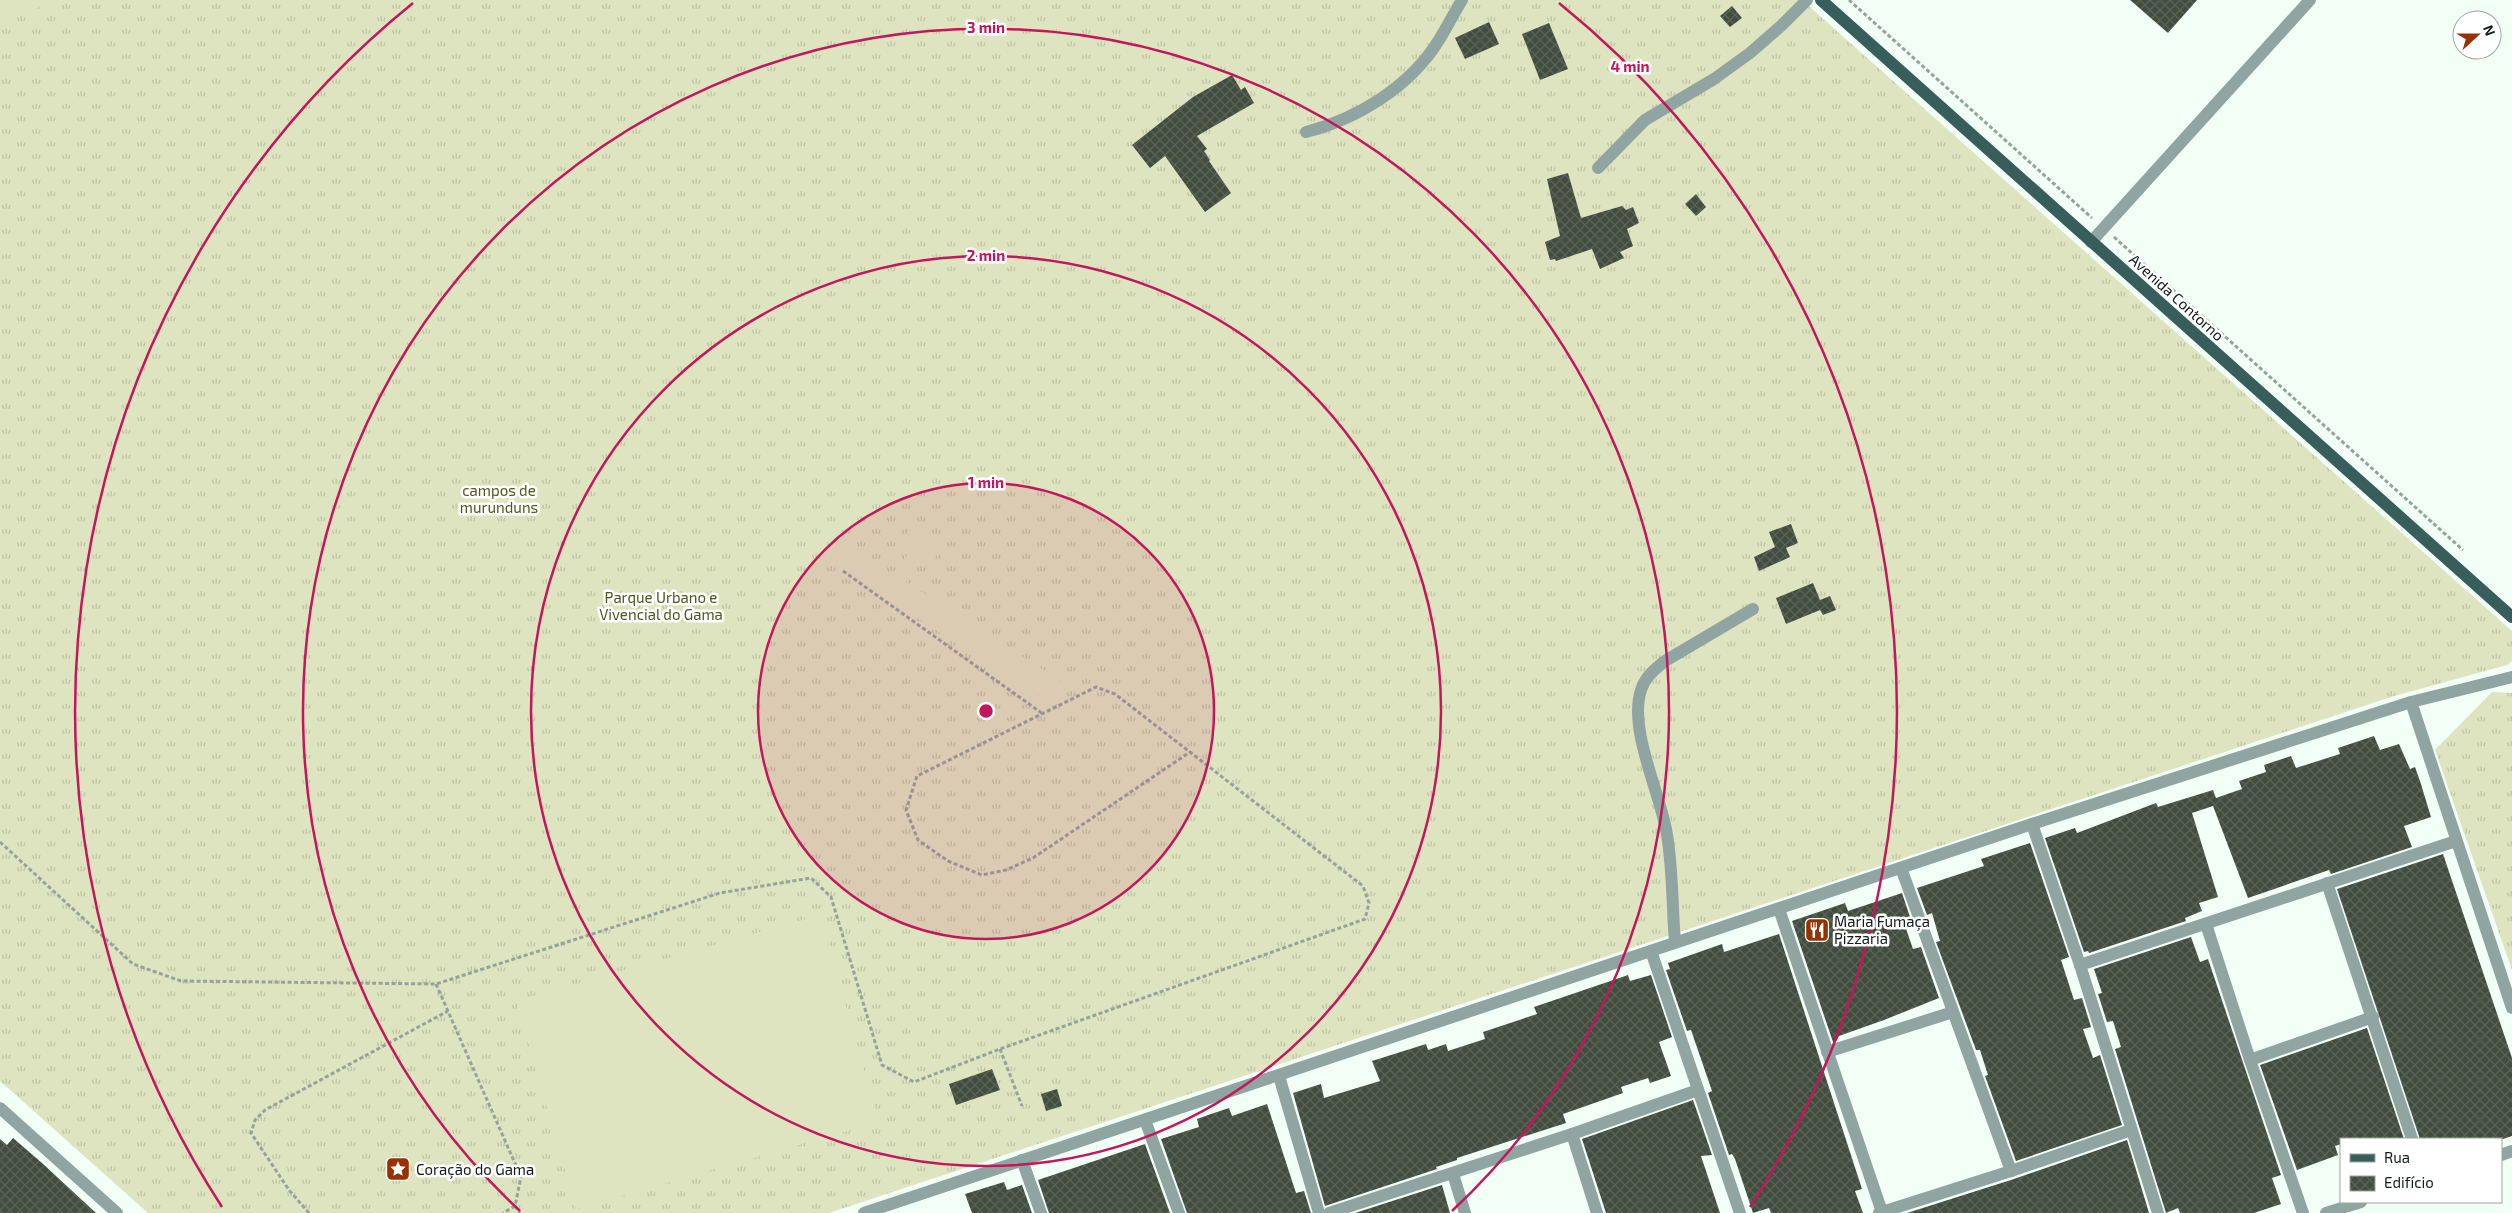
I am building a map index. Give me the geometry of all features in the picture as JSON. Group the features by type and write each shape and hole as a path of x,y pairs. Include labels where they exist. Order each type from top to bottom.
{"main road":[{"name":"Avenida Contorno","path":"1821,0 2090,242 2512,616"}],"street":[{"path":"1306,132 1327,127 1364,109 1394,90 1414,71 1438,42 1462,0"},
{"path":"1598,168 1645,120 1714,79 1750,53 1807,0"},
{"path":"2090,242 2310,0"},
{"path":"1675,942 1668,838 1664,817 1648,768 1640,728 1639,705 1641,690 1653,671 1665,661 1753,609"},
{"path":"864,1213 899,1208 1022,1160 2032,824 2411,702 2512,677"},
{"path":"2411,702 2512,1008"},
{"path":"2032,824 2080,965 2158,1213"},
{"path":"2080,965 2456,841"},
{"path":"1901,868 2011,1172"},
{"path":"2327,883 2412,1138"},
{"path":"1778,909 1880,1212 2011,1172 2131,1130"},
{"path":"2206,924 2250,1060 2303,1213"},
{"path":"1651,950 1740,1213"},
{"path":"1827,1052 1953,1012"},
{"path":"2250,1060 2373,1017"},
{"path":"1279,1076 1319,1213"},
{"path":"1329,1213 1453,1174 1698,1090"},
{"path":"0,1108 118,1213"},
{"path":"1144,1120 1178,1213"},
{"path":"1572,1134 1597,1213"},
{"path":"1022,1160 1041,1213"},
{"path":"1453,1174 1465,1213"},
{"path":"2326,1213 2358,1203"}],"path":[{"path":"1849,0 2468,554"},
{"path":"843,571 1043,714"},
{"path":"0,842 133,964 181,981 436,984 720,893 811,878 831,897 882,1065 914,1082 1000,1049 1365,919 1369,903 1364,886 1115,694 1096,687 917,776 906,810 918,840 948,861 982,875 1006,870 1032,858 1190,752"},
{"path":"436,984 521,1177 515,1206 520,1213"},
{"path":"309,1213 289,1190 251,1133 255,1120 264,1110 448,1011"},
{"path":"1000,1049 1022,1106"},
{"path":"503,1213 515,1206"}],"green space":[{"name":"Parque Urbano e Vivencial do Gama","path":"0,0 1802,0 2512,631 2512,661 2507,665 2391,697 829,1213 148,1213 0,1081"},
{"path":"0,0 63,0 0,20"},
{"path":"909,530 940,550 929,568 919,562 906,582 1067,685 1053,705 822,557 835,538 893,576 907,555 897,548"},
{"path":"2492,692 2512,693 2512,970 2435,750"},
{"path":"820,915 879,1122 576,1209 516,1001"}],"building":[{"path":"2130,0 2197,0 2168,33"},
{"path":"1732,6 1742,18 1730,27 1720,16"},
{"path":"1489,22 1499,44 1465,59 1455,38"},
{"path":"1549,23 1568,69 1540,80 1522,34"},
{"path":"1232,75 1241,90 1245,87 1254,103 1197,136 1207,149 1204,151 1209,161 1231,193 1205,212 1165,156 1150,168 1132,145 1193,97"},
{"path":"1568,173 1581,218 1622,206 1626,210 1633,207 1639,223 1627,229 1633,246 1620,252 1624,258 1600,269 1592,249 1556,261 1555,259 1550,260 1545,242 1560,236 1547,179"},
{"path":"1696,194 1706,207 1696,216 1685,204"},
{"path":"1791,524 1798,543 1786,548 1790,557 1759,571 1754,557 1775,547 1769,532"},
{"path":"1813,583 1820,600 1830,596 1836,610 1823,615 1820,610 1786,624 1776,598"},
{"path":"2374,736 2380,750 2399,744 2410,769 2415,767 2420,781 2431,817 2404,826 2412,847 2331,874 2329,870 2248,898 2213,806 2192,813 2218,897 2199,903 2202,911 2185,918 2186,921 2089,953 2088,951 2084,952 2045,838 2075,828 2077,833 2156,803 2158,807 2213,790 2216,798 2242,789 2239,781 2266,772 2264,765 2291,756 2296,768 2340,754 2338,748"},
{"path":"2030,843 2069,957 2061,960 2074,1000 2082,998 2091,1027 2083,1029 2093,1058 2100,1055 2122,1125 2016,1161 1985,1076 1988,1075 1980,1050 1976,1050 1936,942 1940,941 1932,913 1927,915 1917,888 1984,866 1981,859"},
{"path":"2443,854 2512,1058 2512,1136 2503,1139 2420,1138 2337,889"},
{"path":"1902,893 1911,920 1904,923 1913,949 1921,947 1939,998 1839,1036 1833,1042 1792,921 1845,903 1848,911"},
{"path":"1779,934 1862,1189 1855,1191 1863,1213 1771,1213 1769,1208 1753,1213 1735,1159 1732,1154 1729,1155 1708,1093 1712,1091 1691,1030 1687,1031 1666,970 1670,969 1668,963 1722,944 1724,952"},
{"path":"2191,937 2200,962 2208,959 2281,1175 2272,1178 2281,1204 2254,1213 2180,1213 2178,1208 2166,1213 2115,1049 2121,1047 2113,1021 2107,1022 2098,994 2102,993 2094,969"},
{"path":"1628,975 1630,981 1651,975 1672,1037 1659,1042 1671,1076 1650,1083 1648,1078 1621,1087 1623,1093 1563,1114 1566,1123 1457,1158 1457,1160 1436,1167 1437,1169 1325,1206 1293,1093 1321,1084 1324,1098 1380,1081 1372,1061 1426,1044 1428,1050 1446,1044 1448,1051 1485,1039 1483,1032 1537,1014 1534,1007"},
{"path":"2367,1028 2404,1138 2340,1138 2340,1144 2335,1146 2338,1155 2297,1170 2260,1065"},
{"path":"992,1069 1000,1090 956,1105 949,1084"},
{"path":"1057,1089 1062,1106 1046,1111 1041,1094"},
{"path":"1693,1100 1712,1155 1701,1156 1720,1213 1606,1213 1582,1139"},
{"path":"1267,1104 1296,1193 1304,1191 1311,1213 1187,1213 1161,1139 1199,1127 1197,1119 1229,1108 1232,1116"},
{"path":"13,1138 96,1213 0,1213 0,1139 7,1145"},
{"path":"2127,1140 2149,1213 1907,1213 2014,1179"},
{"path":"1145,1144 1170,1213 1049,1213 1038,1180"},
{"path":"1004,1182 1007,1190 1022,1185 1032,1213 972,1213 965,1194"},
{"path":"1442,1185 1450,1213 1355,1213"}],"place":[{"name":"Maria Fumaça Pizzaria","path":"1817,930"},
{"name":"Coração do Gama","path":"398,1169"}],"park label":[{"name":"campos de murunduns","path":"499,498"}]}
